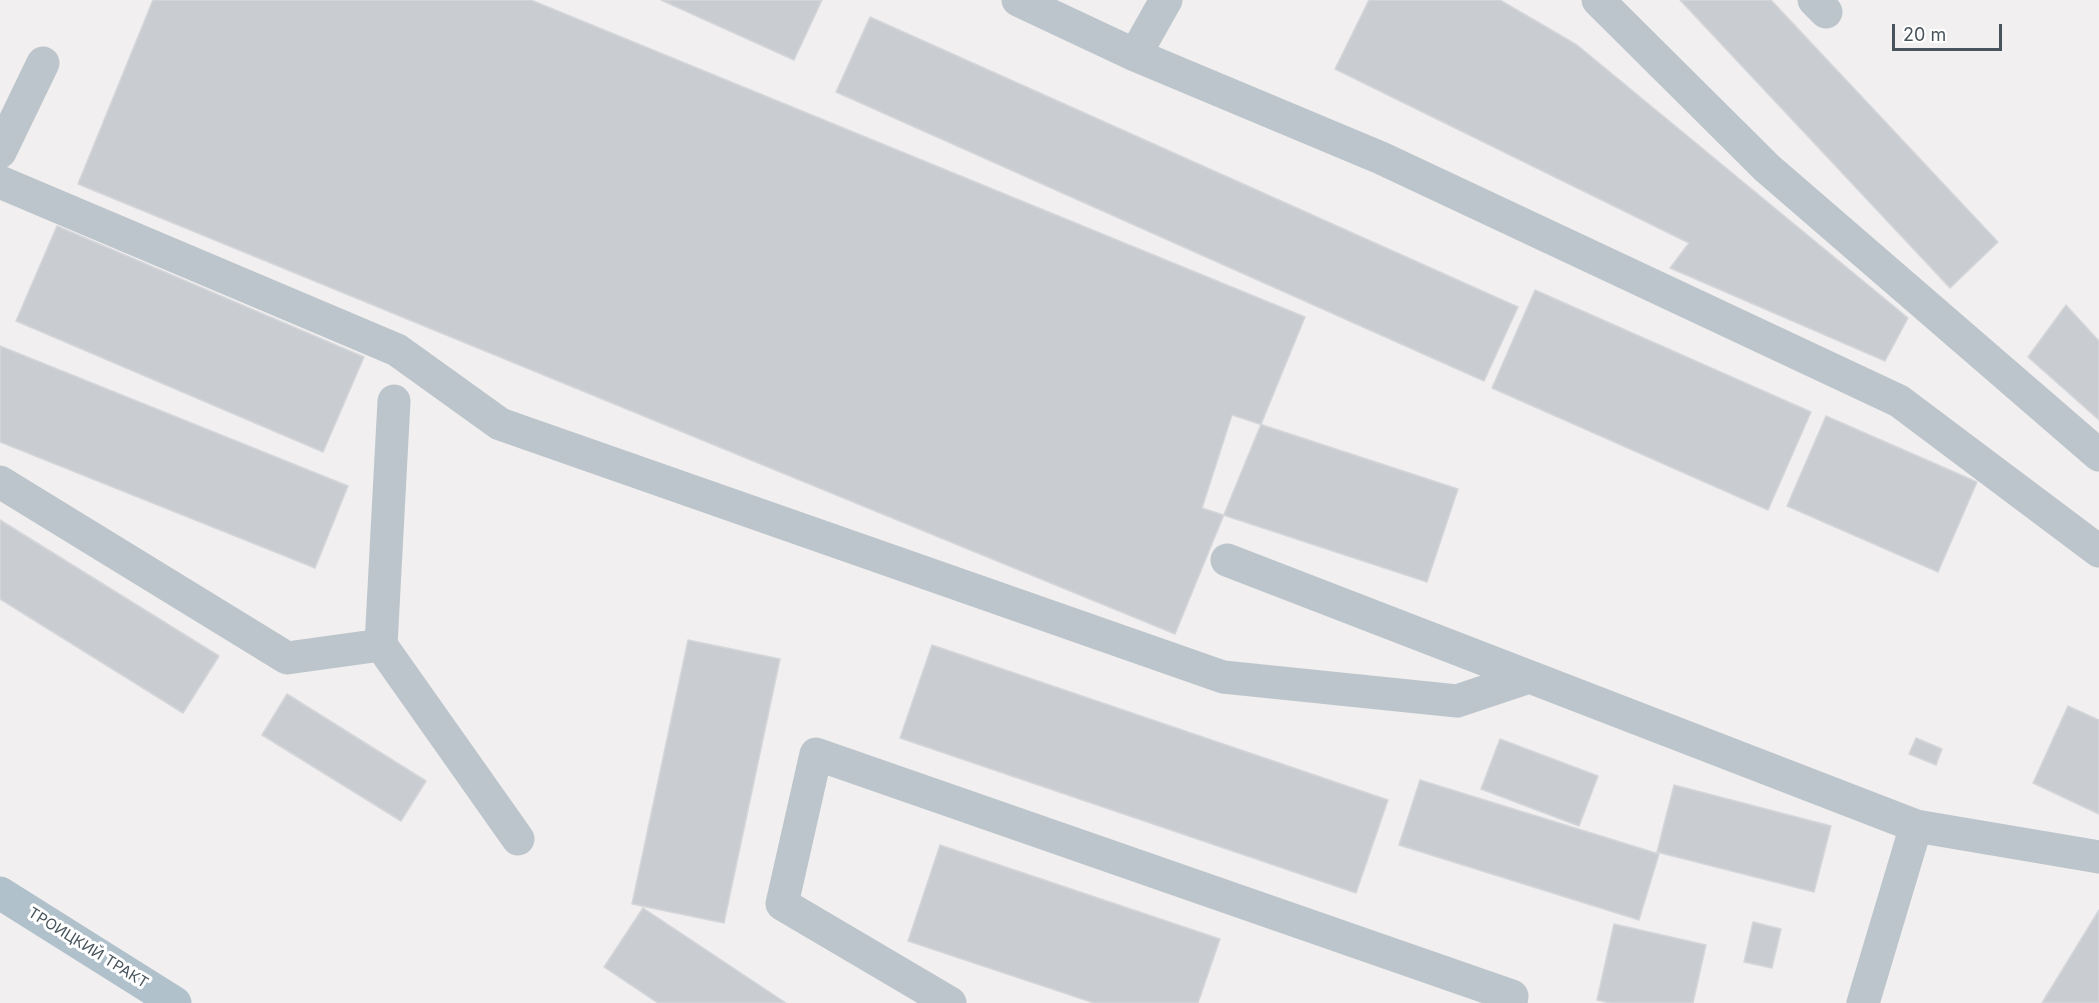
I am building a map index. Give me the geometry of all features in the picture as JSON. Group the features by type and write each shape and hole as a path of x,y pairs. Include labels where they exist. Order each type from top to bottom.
{"main road":[{"name":"ТРОИЦКИЙ ТРАКТ","path":"0,893 175,1003"}],"lane":[{"path":"1018,0 1135,55 1381,158 1899,401 2099,551"},
{"path":"1135,55 1166,0"},
{"path":"1598,0 1767,168 2099,455"},
{"path":"0,152 43,63"},
{"path":"0,182 397,350 500,424 1223,677 1457,701 1529,677"},
{"path":"394,401 381,645 518,839"},
{"path":"0,483 287,658 381,645"},
{"path":"1227,560 1916,826 2099,857"},
{"path":"950,1003 782,904 816,754 1512,996 1511,1003"},
{"path":"1863,1003 1916,826"}],"building":[{"path":"153,0 531,0 1305,317 1175,634 78,184"},
{"path":"661,0 822,0 794,60"},
{"path":"1369,0 1500,0 1577,45 1908,318 1885,361 1670,268 1689,243 1335,69"},
{"path":"1680,0 1771,0 1998,242 1950,288"},
{"path":"870,17 1518,307 1484,381 836,92"},
{"path":"57,226 364,357 323,452 16,321"},
{"path":"1535,290 1811,412 1768,510 1492,388"},
{"path":"2066,305 2099,341 2099,420 2028,357"},
{"path":"0,346 348,486 315,568 0,442"},
{"path":"1232,415 1458,489 1427,582 1202,508"},
{"path":"1826,416 1977,482 1938,572 1787,506"},
{"path":"0,520 219,656 183,713 0,599"},
{"path":"688,640 780,659 724,923 632,904"},
{"path":"932,645 1388,800 1356,893 900,738"},
{"path":"287,694 426,781 401,821 262,735"},
{"path":"2068,706 2099,720 2099,814 2033,783"},
{"path":"1916,738 1942,749 1936,765 1909,754"},
{"path":"1500,739 1598,776 1579,826 1481,789"},
{"path":"1420,780 1659,854 1639,920 1399,845"},
{"path":"1674,785 1831,826 1814,892 1657,852"},
{"path":"940,845 1220,939 1198,1003 1094,1003 908,941"},
{"path":"643,908 786,1003 658,1003 604,967"},
{"path":"2099,910 2099,1003 2042,1003"},
{"path":"1753,922 1781,929 1772,968 1744,962"},
{"path":"1614,924 1706,945 1693,1003 1610,1003 1597,1000"}]}
